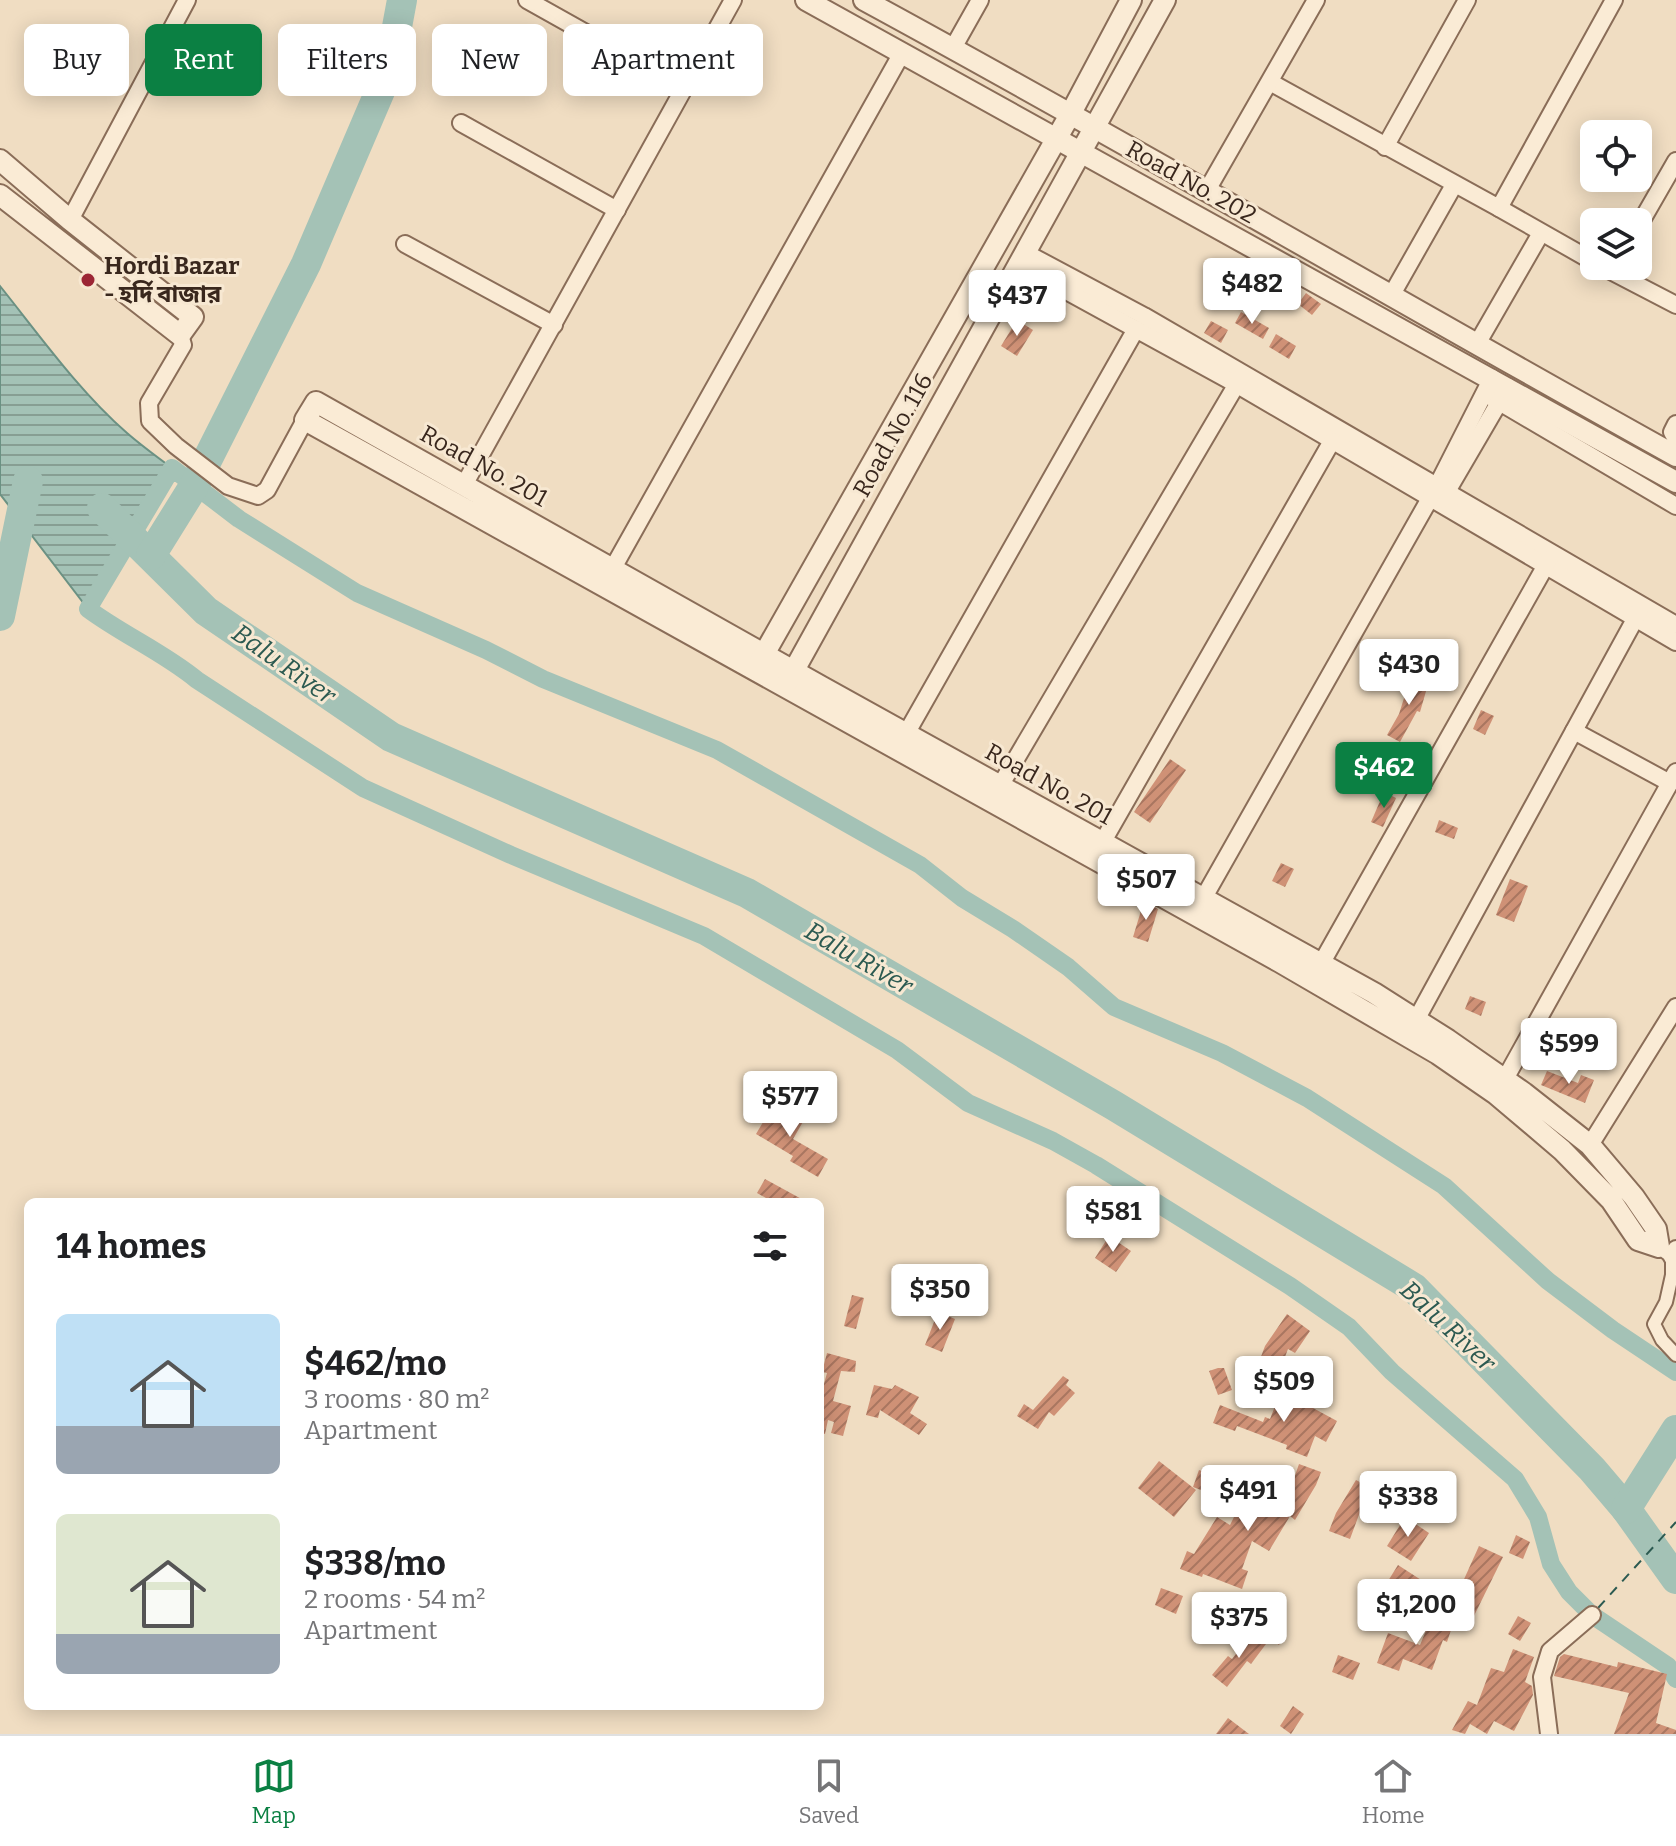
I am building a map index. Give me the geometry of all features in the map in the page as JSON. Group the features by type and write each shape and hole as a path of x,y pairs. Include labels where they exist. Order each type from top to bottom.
{"street":[{"path":"70,220 187,0"},
{"path":"527,0 570,24"},
{"path":"720,24 733,0"},
{"name":"Road No. 202","path":"806,0 1081,151 1496,390 1676,482"},
{"name":"Road No. 202","path":"864,0 1095,126 1206,192 1676,456"},
{"path":"953,48 980,0"},
{"name":"Road No. 116","path":"760,662 1071,113 1131,0"},
{"name":"Road No. 116","path":"789,679 1165,0"},
{"path":"1206,192 1316,0"},
{"path":"1385,147 1467,0"},
{"path":"1499,208 1614,0"},
{"path":"613,568 902,53"},
{"path":"1270,82 1580,254"},
{"path":"464,485 680,96"},
{"path":"461,123 617,210"},
{"path":"0,160 193,317 180,335"},
{"path":"1649,208 1676,161"},
{"path":"1391,296 1454,185"},
{"path":"0,195 180,335 183,345 149,403 150,421 176,446 228,486 258,496 267,490 311,411"},
{"path":"1477,344 1541,233"},
{"path":"405,244 554,325"},
{"path":"1020,258 1136,329 1240,379 1640,611 1672,626"},
{"path":"1020,258 1144,316 1332,441 1439,495"},
{"path":"1631,280 1676,305"},
{"path":"906,734 1136,329"},
{"path":"1000,786 1240,379"},
{"path":"1204,909 1496,390 1676,506"},
{"name":"Road No. 201","path":"311,411 464,485 613,568 760,662"},
{"name":"Road No. 201","path":"311,411 789,679 906,734 1102,843 1438,1054 1496,1094 1572,1160 1611,1200 1638,1240 1669,1251"},
{"path":"1676,424 1672,432 1676,439"},
{"path":"1102,843 1332,441"},
{"path":"1321,964 1549,558"},
{"path":"1416,1020 1640,611"},
{"name":"Road No. 201","path":"789,679 814,703 1003,808 1321,964 1416,1020 1505,1079 1590,1145 1634,1197 1669,1251"},
{"path":"1505,1079 1673,778 1574,731"},
{"path":"1590,1145 1676,1007"},
{"path":"1669,1251 1672,1275 1666,1302 1654,1324 1662,1340 1676,1355"},
{"path":"1549,1734 1542,1677 1550,1651 1592,1615"}],"shaded area":[{"path":"0,286 60,362 109,417 172,468 88,609 0,494"}],"building":[{"path":"1306,293 1321,304 1312,315 1298,304"},
{"path":"1241,312 1269,328 1263,339 1235,323"},
{"path":"1017,320 1033,330 1017,356 1001,346"},
{"path":"1211,321 1228,330 1221,343 1204,333"},
{"path":"1276,334 1296,346 1289,359 1269,347"},
{"path":"1411,676 1429,681 1420,712 1417,711 1400,742 1387,735 1399,714"},
{"path":"1481,710 1494,716 1485,735 1473,729"},
{"path":"1170,759 1186,770 1150,823 1134,812"},
{"path":"1363,771 1374,776 1366,791 1355,785"},
{"path":"1384,792 1396,798 1383,827 1371,822"},
{"path":"1439,820 1458,828 1454,839 1435,832"},
{"path":"1281,863 1294,869 1285,887 1272,881"},
{"path":"1510,879 1528,886 1514,922 1496,915"},
{"path":"1144,901 1158,909 1148,942 1133,937"},
{"path":"1470,996 1486,1002 1481,1016 1465,1009"},
{"path":"1547,1071 1578,1083 1581,1075 1594,1080 1585,1103 1541,1085"},
{"path":"775,1102 804,1120 793,1139 828,1159 818,1177 790,1161 793,1156 756,1134"},
{"path":"765,1179 800,1198 766,1198 757,1193"},
{"path":"1109,1236 1131,1251 1116,1272 1095,1258"},
{"path":"852,1295 864,1298 856,1329 844,1326"},
{"path":"938,1312 955,1319 942,1352 925,1345"},
{"path":"1287,1314 1310,1331 1295,1353 1288,1349 1277,1378 1256,1370 1265,1346"},
{"path":"827,1353 856,1361 855,1372 841,1371 833,1401 851,1406 843,1436 831,1433 834,1422 828,1420 824,1434 824,1384 827,1373 824,1372"},
{"path":"1224,1368 1232,1390 1218,1395 1209,1371"},
{"path":"1063,1376 1069,1380 1066,1385 1075,1393 1054,1416 1049,1412 1038,1429 1017,1416 1024,1404 1033,1410"},
{"path":"874,1385 892,1389 895,1385 919,1397 910,1413 927,1424 919,1435 880,1410 878,1418 866,1415"},
{"path":"1281,1391 1302,1399 1302,1402 1337,1421 1326,1442 1315,1436 1307,1457 1286,1449 1287,1445 1237,1426 1235,1431 1213,1423 1220,1405 1263,1422 1265,1417 1270,1419"},
{"path":"1159,1461 1196,1490 1174,1517 1138,1488"},
{"path":"1299,1464 1321,1472 1316,1485 1295,1520 1290,1516 1269,1551 1252,1541 1242,1569 1248,1571 1242,1589 1180,1569 1187,1551 1194,1554 1217,1517 1230,1525 1241,1503 1266,1515 1283,1486 1290,1490"},
{"path":"1199,1470 1221,1478 1214,1495 1193,1487"},
{"path":"1356,1480 1386,1496 1373,1519 1360,1512 1350,1539 1329,1531"},
{"path":"1405,1517 1429,1533 1411,1561 1387,1546"},
{"path":"1516,1535 1530,1542 1523,1559 1509,1553"},
{"path":"1479,1546 1503,1557 1469,1626 1447,1617"},
{"path":"1398,1565 1432,1587 1418,1612 1408,1607 1400,1630 1378,1622 1389,1593 1383,1589"},
{"path":"1161,1588 1183,1596 1176,1614 1155,1605"},
{"path":"1432,1616 1453,1624 1447,1642 1443,1640 1432,1670 1403,1659 1399,1671 1377,1663 1388,1633 1420,1645"},
{"path":"1518,1616 1531,1623 1520,1641 1508,1634"},
{"path":"1272,1626 1285,1634 1279,1645 1265,1636"},
{"path":"1252,1633 1266,1644 1251,1664 1247,1661 1227,1687 1212,1675 1228,1656 1232,1659"},
{"path":"1513,1649 1534,1657 1525,1682 1532,1686 1533,1695 1514,1731 1494,1721 1487,1734 1470,1724 1465,1734 1452,1730 1468,1701 1477,1705 1491,1668 1504,1672"},
{"path":"1564,1654 1617,1667 1618,1662 1667,1674 1656,1723 1676,1730 1676,1734 1614,1734 1629,1693 1554,1676 1560,1657"},
{"path":"1338,1655 1360,1663 1353,1680 1332,1672"},
{"path":"1293,1706 1304,1714 1291,1734 1280,1726"},
{"path":"1228,1718 1249,1734 1216,1734"}],"waterway":[{"path":"151,555 194,486 306,264 389,70 402,0"},
{"path":"1676,1372 1548,1281 1444,1186 1307,1098 1222,1053 1114,1007 1068,967 962,898 920,865 717,750 543,679 486,650 357,593 239,519 172,468 88,609 363,788 511,855 704,936 897,1050 968,1103 1053,1141 1096,1165 1290,1286 1349,1327 1392,1372 1515,1479 1538,1517 1551,1564 1569,1592 1592,1615 1668,1666 1676,1679"},
{"path":"0,616 28,481"},
{"name":"Balu River","path":"102,508 206,611 391,737 747,893 1113,1105 1414,1288 1592,1469 1626,1509 1676,1579"},
{"path":"1626,1509 1676,1430"}],"ferry route":[{"path":"1598,1608 1676,1522"}],"place":[{"name":"Hordi Bazar - হর্দি বাজার","path":"88,280"}]}
